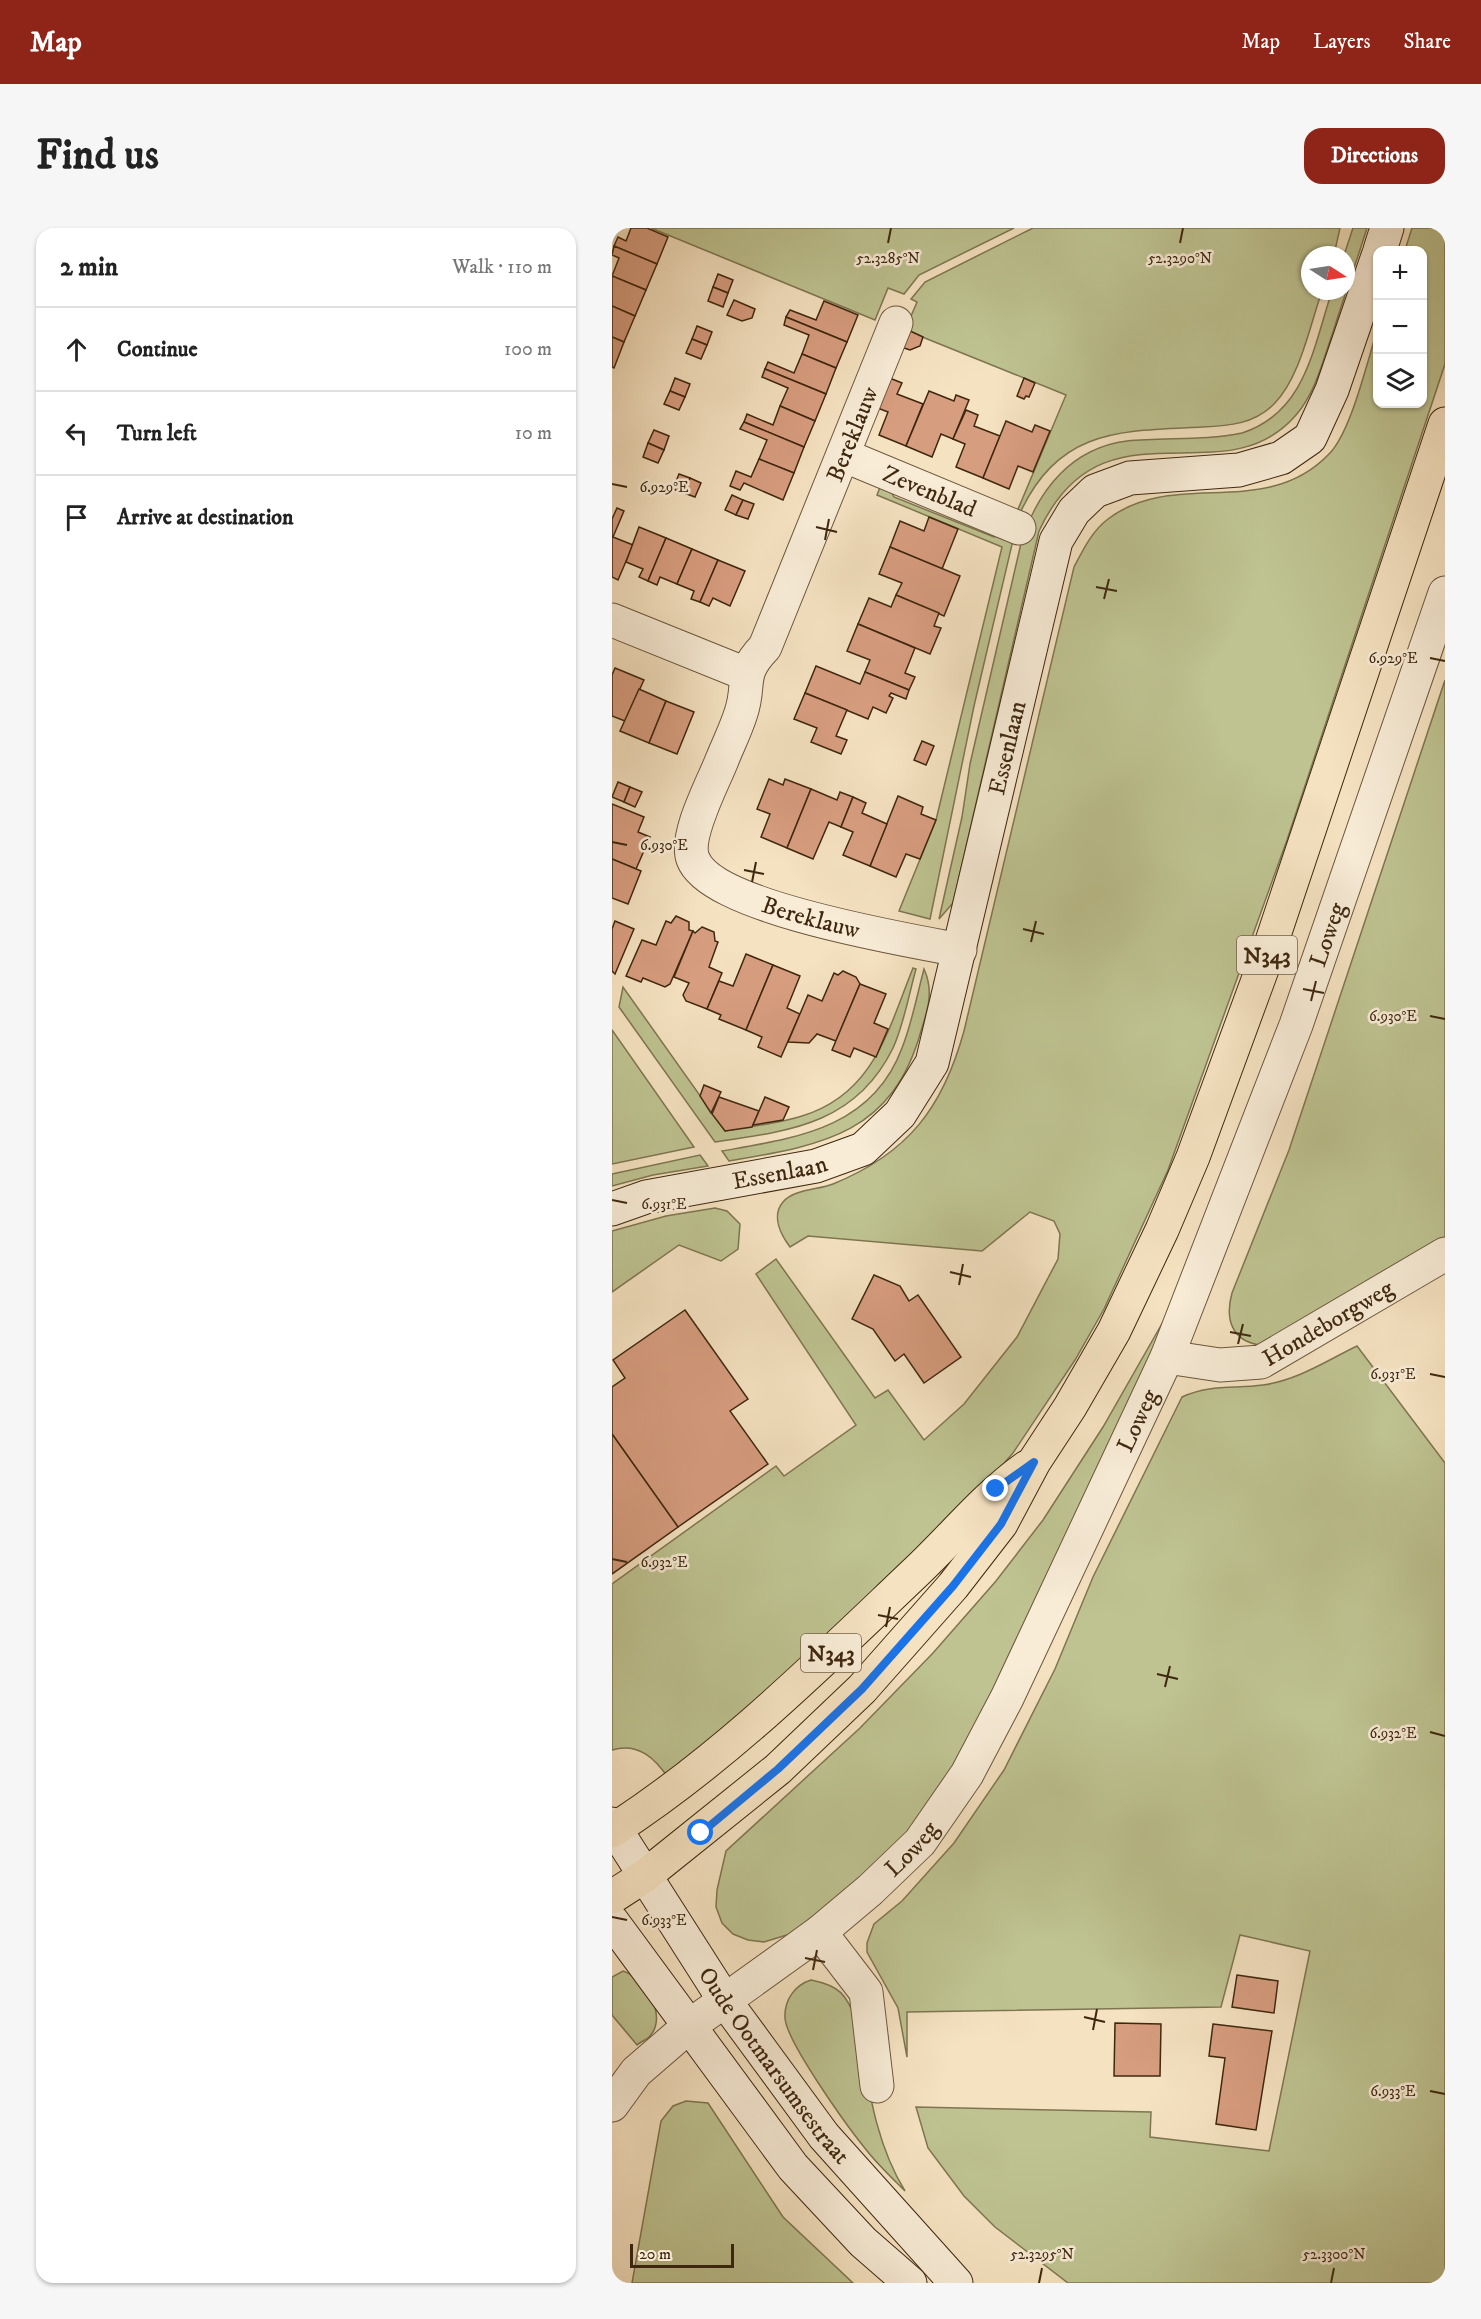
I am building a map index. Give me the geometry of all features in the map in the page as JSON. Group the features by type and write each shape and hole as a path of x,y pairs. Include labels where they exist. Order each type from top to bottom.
{"main road":[{"name":"N343","path":"612,1897 646,1875 778,1769 862,1689 953,1586 1001,1524 1034,1462 1070,1407 1114,1331 1162,1230 1193,1157 1268,953 1445,424"},
{"name":"N343","path":"613,1828 767,1713 931,1558 996,1489 1034,1462"}],"street":[{"path":"1381,246 1387,228"},
{"name":"Essenlaan","path":"612,1209 646,1197 816,1166 863,1149 900,1114 932,1063 1056,541 1074,511 1095,491 1130,478 1239,470 1281,458 1310,438 1332,390 1373,268"},
{"name":"Bereklauw","path":"896,323 765,647 753,660 746,674 742,711 691,840 692,858 699,870 714,881 762,903 812,919 960,950"},
{"name":"Zevenblad","path":"843,455 1019,528"},
{"name":"Loweg","path":"612,2105 636,2072 688,2027 820,1932 870,1890 920,1842 967,1774 1007,1698 1167,1357 1296,1024 1445,593"},
{"path":"612,620 746,674"},
{"name":"Hondeborgweg","path":"1167,1357 1220,1365 1262,1362 1445,1254"},
{"name":"Oude Ootmarsumsestraat","path":"613,1828 646,1875 726,2001 824,2136 956,2283"},
{"name":"Oude Ootmarsumsestraat","path":"612,1921 793,2167 863,2242 910,2283"},
{"path":"820,1932 866,1992 877,2086"}],"green space":[{"path":"651,228 1014,228 919,275 904,294 888,288 875,320"},
{"path":"1033,228 1340,228 1336,246 1301,246 1301,300 1319,300 1291,380 1274,404 1250,420 1231,425 1144,430 1094,440 1073,450 1053,465 1035,486 1019,515 1016,514 1066,395 905,330 917,302 911,299 925,282"},
{"path":"1353,228 1367,228 1355,264 1355,246 1347,246"},
{"path":"1412,228 1445,228 1445,364 1287,840 1168,1170 1104,1309 1075,1360 1013,1453 941,1535 669,1779 652,1758 638,1750 621,1748 612,1750 612,1584 776,1466 784,1476 856,1425 756,1274 776,1259 875,1398 888,1390 924,1440 964,1404 1017,1337 1058,1259 1060,1234 1054,1221 1030,1212 982,1251 808,1236 790,1247 783,1237 778,1213 783,1202 793,1195 833,1184 860,1172 883,1158 919,1124 945,1083 964,1031 1074,567 1097,529 1108,519 1134,504 1162,497 1249,491 1277,485 1304,474 1329,454 1337,444 1358,396 1373,345 1373,408 1427,408 1427,246 1406,246"},
{"path":"1329,300 1343,300 1309,396 1296,415 1267,439 1234,450 1129,456 1096,467 1065,490 1039,531 953,903 939,919 962,817 970,764 1022,539 1029,521 1048,488 1074,462 1089,452 1107,445 1127,441 1213,437 1242,433 1263,423 1280,410 1294,394 1304,376"},
{"path":"882,482 887,484 894,497 994,537 1008,533 1014,536 974,706 930,919 899,911 936,820 1002,547 877,495"},
{"path":"1445,680 1445,1244 1260,1345 1250,1343 1242,1339 1232,1327 1229,1311 1232,1293 1289,1150"},
{"path":"913,968 916,969 897,1039 878,1073 860,1093 840,1108 795,1127 715,1142 619,1007 623,987 725,1131 793,1119 826,1106 846,1092 862,1076 875,1057 886,1036"},
{"path":"924,969 929,992 928,1008 921,1031 908,1066 892,1093 872,1114 849,1129 823,1140 794,1149 729,1161 722,1151 777,1141 828,1125 851,1113 871,1096 889,1075 902,1048 912,1019"},
{"path":"612,1030 694,1147 612,1164"},
{"path":"700,1155 708,1166 653,1175 612,1186 612,1174"},
{"path":"715,1208 727,1211 740,1224 738,1249 721,1261 679,1245 612,1292 612,1231 666,1216"},
{"path":"1184,1285 980,1729 922,1817 873,1871 790,1934 764,1942 748,1940 733,1934 722,1923 716,1907 717,1890 726,1851 860,1728 933,1653 996,1581 1043,1520 1103,1427"},
{"path":"1357,1346 1445,1463 1445,2283 1068,2283 995,2227 964,2196 928,2148 916,2107 1151,2112 1150,2137 1269,2151 1310,1951 1240,1935 1221,2007 907,2012 907,2057 898,2008 867,1952 867,1943 874,1924 902,1901 954,1843 1004,1770 1055,1669 1093,1577 1182,1397 1203,1390 1276,1383 1312,1369"},
{"path":"623,1971 639,1981 652,1999 655,2009 655,2029 649,2037 637,2045 612,2015 612,1977"},
{"path":"811,1980 836,1988 849,2004 857,2021 873,2109 886,2151 905,2191 874,2159 845,2121 795,2045 785,2018 786,2005 795,1989"},
{"path":"686,2101 708,2103 783,2217 853,2283 632,2283 661,2121 673,2106"}],"building":[{"path":"631,228 647,228 668,237 657,264 614,246 618,237 626,241"},
{"path":"614,246 657,264 646,290 612,276 619,258 612,255"},
{"path":"718,274 733,280 728,293 713,287"},
{"path":"612,276 646,290 635,316 612,306"},
{"path":"713,287 728,293 723,307 708,301"},
{"path":"734,300 755,309 752,318 742,321 727,315"},
{"path":"824,301 858,315 847,342 786,317 790,310 816,320"},
{"path":"612,306 635,316 624,342 612,337"},
{"path":"786,317 847,342 836,368 802,354 809,335 784,325"},
{"path":"697,326 712,332 707,345 692,339"},
{"path":"908,330 923,337 920,346 910,350 901,347"},
{"path":"612,337 624,342 614,368 612,367"},
{"path":"692,339 707,345 701,359 686,353"},
{"path":"802,354 836,368 826,394 765,369 768,362 794,373"},
{"path":"765,369 826,394 815,421 780,406 788,388 762,377"},
{"path":"887,377 902,383 897,394 923,404 906,446 879,435 888,412 875,407"},
{"path":"675,378 690,384 685,397 670,391"},
{"path":"1024,378 1035,383 1029,397 1026,396 1024,399 1017,396"},
{"path":"670,391 685,397 679,410 664,404"},
{"path":"929,391 954,401 956,395 969,400 953,439 941,434 932,457 906,446"},
{"path":"780,406 815,421 804,447 744,422 747,414 773,425"},
{"path":"966,410 978,415 974,426 1000,436 983,478 956,467 965,444 953,439"},
{"path":"1006,421 1032,432 1035,425 1050,431 1033,472 1018,466 1009,489 983,478"},
{"path":"744,422 804,447 794,473 759,459 767,440 740,429"},
{"path":"654,430 669,436 664,450 648,443"},
{"path":"648,443 664,450 658,463 643,457"},
{"path":"759,459 794,473 783,500 744,483 740,490 730,486 736,471 751,477"},
{"path":"679,474 690,478 684,493 673,489"},
{"path":"690,478 701,483 695,497 684,493"},
{"path":"732,495 743,500 736,515 725,510"},
{"path":"743,500 754,504 748,519 736,515"},
{"path":"617,508 624,511 613,537 633,545 618,580 612,577 612,519"},
{"path":"929,517 958,529 942,569 890,547 900,521 924,531"},
{"path":"639,527 666,538 648,581 639,577 643,569 626,562"},
{"path":"666,538 692,549 677,584 660,577 657,585 648,581"},
{"path":"890,547 960,576 944,616 896,595 902,583 879,574"},
{"path":"692,549 718,560 700,602 691,599 694,591 677,584"},
{"path":"718,560 745,571 730,606 713,598 709,606 700,602"},
{"path":"896,595 939,613 934,626 941,628 930,654 858,624 869,598 891,607"},
{"path":"858,624 915,648 905,673 915,677 909,690 865,672 870,660 847,651"},
{"path":"816,666 860,684 865,672 909,690 906,699 891,693 889,696 893,698 886,713 873,707 868,719 805,693"},
{"path":"615,668 644,680 625,721 612,716 612,675"},
{"path":"639,689 666,701 649,743 620,731"},
{"path":"805,693 847,710 836,736 847,740 841,754 811,742 817,728 794,719"},
{"path":"666,701 694,712 677,754 649,743"},
{"path":"922,741 934,746 926,765 914,760"},
{"path":"769,779 783,785 785,779 811,789 787,848 761,837 770,814 757,809"},
{"path":"618,782 630,787 624,802 612,797"},
{"path":"630,787 642,792 635,807 624,802"},
{"path":"811,789 837,800 840,792 853,797 841,827 829,822 813,859 787,848"},
{"path":"898,796 923,807 921,814 936,820 920,859 906,854 896,877 870,866"},
{"path":"853,797 866,803 862,813 887,824 870,866 843,855 853,832 841,827"},
{"path":"612,804 644,817 638,832 650,837 636,869 612,859"},
{"path":"612,859 641,871 628,904 612,898"},
{"path":"676,916 689,922 689,930 693,931 670,984 665,987 643,978 641,982 626,976 642,940 656,945 666,921 671,923"},
{"path":"615,921 634,929 615,974 612,971 612,929"},
{"path":"702,927 714,932 715,941 718,942 709,967 722,973 707,1009 686,1001 683,995 689,983 674,977 693,931 695,933"},
{"path":"746,954 773,965 746,1030 719,1019 721,1015 707,1009 719,981 733,986"},
{"path":"773,965 800,976 787,1008 800,1014 781,1057 758,1047 762,1037 746,1030"},
{"path":"843,971 856,977 860,984 836,1041 817,1034 809,1043 788,1042 808,995 822,1001 834,973 838,975"},
{"path":"860,984 886,994 874,1023 888,1029 876,1057 854,1048 850,1057 832,1050"},
{"path":"704,1085 721,1092 711,1113 700,1096"},
{"path":"719,1097 759,1111 752,1127 725,1131 712,1114"},
{"path":"765,1097 789,1107 783,1120 753,1125"},
{"path":"874,1275 900,1286 909,1301 918,1295 961,1357 924,1383 904,1354 895,1361 873,1329 852,1319"},
{"path":"685,1310 748,1399 730,1411 768,1464 678,1527 612,1434 612,1387 625,1378 613,1360"},
{"path":"612,1434 678,1527 612,1574"},
{"path":"1237,1975 1278,1981 1274,2013 1232,2007"},
{"path":"1115,2023 1161,2024 1160,2076 1114,2076"},
{"path":"1213,2024 1272,2031 1256,2130 1216,2124 1225,2058 1209,2056"}],"route":[{"path":"701,1833 778,1769 862,1689 953,1586 1001,1524 1034,1462 996,1489"}]}
